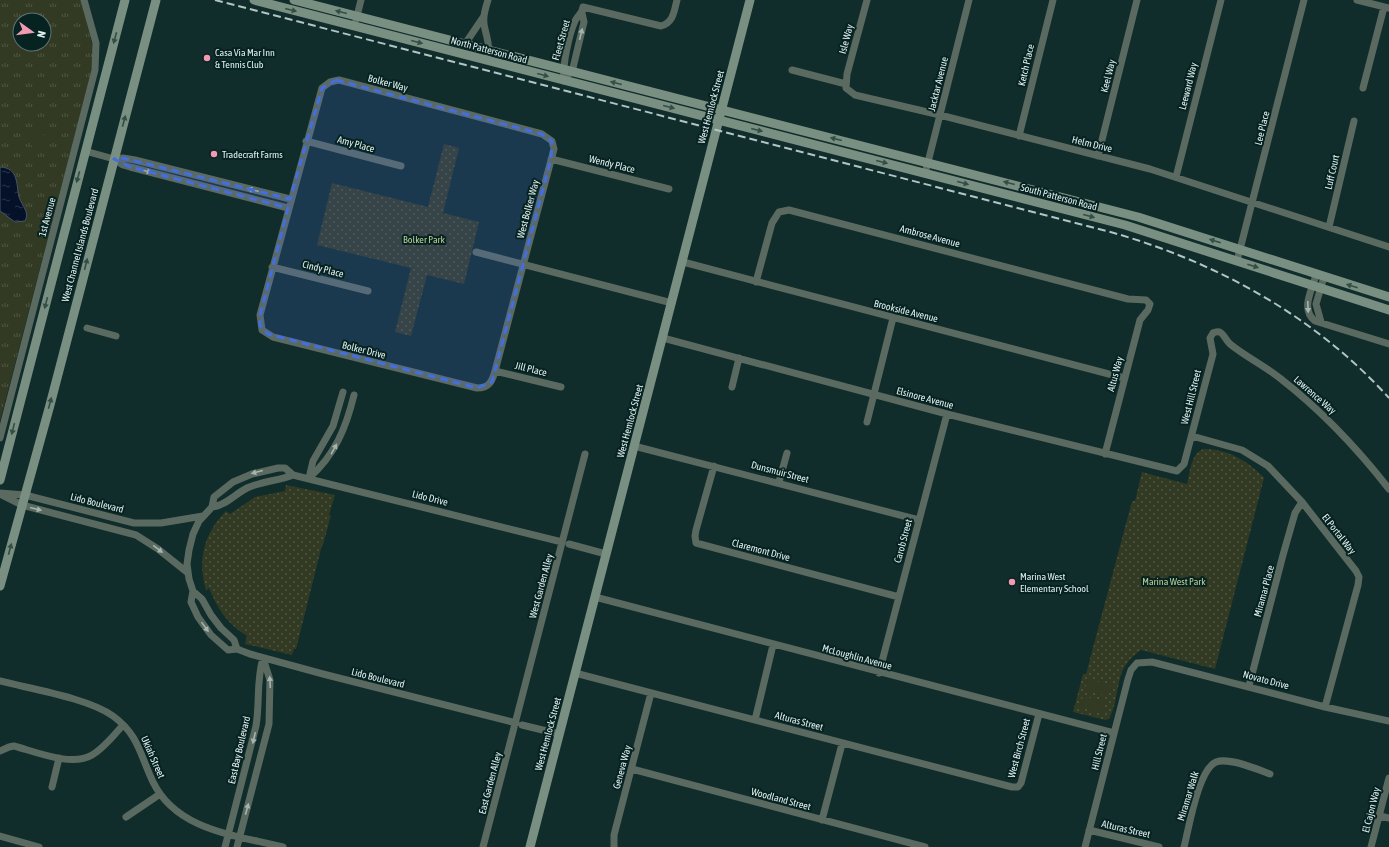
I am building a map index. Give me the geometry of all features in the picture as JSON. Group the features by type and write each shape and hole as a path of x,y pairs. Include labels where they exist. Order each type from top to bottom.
{"street":[{"name":"1st Avenue","path":"0,438 95,70 96,43 84,0"},
{"name":"West Channel Islands Boulevard","path":"0,480 125,0"},
{"name":"West Channel Islands Boulevard","path":"0,586 156,0"},
{"name":"North Patterson Road","path":"254,0 719,120"},
{"name":"North Patterson Road","path":"294,0 567,71 722,109"},
{"path":"354,26 360,0"},
{"path":"486,60 490,45 485,29 484,16 488,0"},
{"path":"564,81 584,22 583,10 656,26 664,25 672,18 677,0"},
{"name":"West Hemlock Street","path":"530,847 750,0"},
{"name":"Isle Way","path":"846,84 847,74 867,0"},
{"name":"Jacktar Avenue","path":"925,174 969,0"},
{"name":"Ketch Place","path":"1019,136 1053,0"},
{"name":"Keel Way","path":"1098,156 1137,0"},
{"name":"Leeward Way","path":"1176,177 1221,0"},
{"name":"Lee Place","path":"1237,261 1304,0"},
{"path":"1357,0 1387,7 1363,88"},
{"path":"465,44 484,16"},
{"name":"Helm Drive","path":"792,70 846,84 848,91 856,95 940,115 1176,177 1389,247"},
{"name":"Bolker Way","path":"288,208 322,88 330,82 339,80 542,134 552,141 554,149 551,159"},
{"name":"South Patterson Road","path":"722,109 1138,217 1389,297"},
{"name":"South Patterson Road","path":"719,120 1140,229 1389,310"},
{"name":"Luff Court","path":"1329,227 1354,121"},
{"name":"Amy Place","path":"306,141 401,166"},
{"path":"85,151 114,159 130,167 288,208"},
{"path":"114,159 123,158 290,199"},
{"name":"Wendy Place","path":"551,159 669,189"},
{"name":"West Bolker Way","path":"523,265 551,159"},
{"name":"Bolker Drive","path":"288,208 272,267 260,321 262,330 273,337 477,388 485,387 490,384 496,371 523,265"},
{"name":"Ambrose Avenue","path":"756,282 772,223 779,212 789,210 1128,299 1143,299 1149,302"},
{"path":"476,252 672,303"},
{"name":"Brookside Avenue","path":"683,262 1124,378"},
{"name":"Cindy Place","path":"272,267 368,291"},
{"path":"1320,276 1317,286 1308,299 1307,312 1315,321 1389,344"},
{"name":"Altus Way","path":"1105,454 1140,320 1148,310 1149,302"},
{"path":"867,422 893,318"},
{"path":"87,328 116,336"},
{"name":"West Hill Street","path":"1182,468 1192,436 1213,354 1210,338 1215,331"},
{"name":"Lawrence Way","path":"1215,331 1222,332 1230,343 1280,378 1305,399 1350,442 1389,489"},
{"name":"Elsinore Avenue","path":"663,338 873,395 1168,470 1177,471 1182,468"},
{"path":"732,388 739,358"},
{"name":"Jill Place","path":"496,371 561,387"},
{"path":"309,478 312,461 333,426 343,392"},
{"path":"309,478 323,466 335,448 347,420 354,395"},
{"name":"Carob Street","path":"879,673 947,414"},
{"name":"El Portal Way","path":"1192,436 1242,450 1255,456 1268,466 1302,502 1359,577 1326,707"},
{"name":"Dunsmuir Street","path":"634,446 779,482 919,520"},
{"path":"779,482 787,453"},
{"name":"West Garden Alley","path":"519,724 566,543 585,454"},
{"name":"Claremont Drive","path":"714,466 696,530 696,543 899,597"},
{"name":"Lido Drive","path":"203,516 212,507 214,497 226,487 243,477 278,468 285,468 293,475 606,554"},
{"name":"Lido Drive","path":"212,507 221,506 233,496 248,487 266,482 282,480 293,475"},
{"name":"Lido Boulevard","path":"0,494 25,495 134,523 161,523 203,516"},
{"name":"Lido Boulevard","path":"0,494 22,505 136,535 158,549 188,573"},
{"name":"Miramar Place","path":"1249,686 1283,555 1296,513 1302,502"},
{"name":"Lido Boulevard","path":"203,516 196,526 190,543 188,573 193,591 191,602 203,625 216,641 228,650 237,649 263,658 559,734"},
{"name":"Lido Boulevard","path":"193,591 202,599 215,622 234,640 237,649"},
{"name":"McLoughlin Avenue","path":"595,597 879,673 1114,733"},
{"path":"755,720 773,645"},
{"path":"237,847 269,724 270,680 263,658"},
{"name":"East Bay Boulevard","path":"225,847 256,726 258,676 263,658"},
{"name":"Novato Drive","path":"1137,663 1152,662 1326,707 1389,721"},
{"name":"Hill Street","path":"1085,847 1130,674 1137,663"},
{"name":"Alturas Street","path":"575,673 842,744 1006,786 1018,787"},
{"name":"Ukiah Street","path":"0,681 93,705 112,715 123,725 139,746 151,777 160,794 171,807 188,819 202,826 283,847"},
{"name":"Geneva Way","path":"614,846 614,835 651,693"},
{"name":"West Birch Street","path":"1018,787 1021,784 1039,714"},
{"name":"East Garden Alley","path":"483,847 519,724"},
{"path":"0,751 9,746 14,746 59,758 79,760 93,754 123,725"},
{"path":"822,820 842,744"},
{"path":"52,787 59,758"},
{"name":"Miramar Walk","path":"1184,847 1201,782 1209,767 1217,762 1226,761 1270,774"},
{"name":"Woodland Street","path":"632,769 926,847"},
{"name":"El Cajon Way","path":"1371,847 1389,778"},
{"path":"126,817 160,794"},
{"path":"1380,816 1389,818"},
{"name":"Alturas Street","path":"1089,830 1159,847"},
{"path":"0,836 38,847"}],"highlighted area":[{"path":"336,80 542,134 552,141 551,159 492,382 477,388 268,334 260,326 260,315 288,208 130,167 114,159 123,158 290,199 322,88"}],"green space":[{"path":"0,0 81,0 94,52 91,73 0,421"},
{"path":"34,128 42,130 44,136 38,146 33,147 30,144 29,135"},
{"name":"Bolker Park","path":"444,144 459,148 443,213 479,222 464,284 427,275 411,336 395,332 411,268 317,245 332,183 428,207"},
{"name":"Marina West Park","path":"1204,449 1221,451 1237,457 1251,466 1264,478 1215,669 1141,650 1125,666 1121,674 1116,700 1109,719 1105,720 1073,712 1083,674 1086,674 1132,501 1135,501 1142,472 1187,484 1194,458 1196,454"},
{"path":"286,485 335,495 296,649 294,649 292,655 245,644 247,636 234,627 220,609 209,588 206,590 202,568 204,548 212,528 226,511 230,514 255,497 285,491"},
{"path":"1088,679 1111,685 1108,696 1085,690"},
{"path":"1083,696 1106,702 1103,713 1080,707"}],"water":[{"path":"0,167 11,170 16,178 19,197 27,215 25,221 15,222 0,211"}],"railway":[{"path":"215,0 1114,233 1153,245 1191,260 1227,277 1263,296 1297,318 1330,342 1389,398"}],"place":[{"name":"Casa Via Mar Inn & Tennis Club","path":"207,58"},
{"name":"Tradecraft Farms","path":"214,154"},
{"name":"Marina West Elementary School","path":"1012,582"}]}
